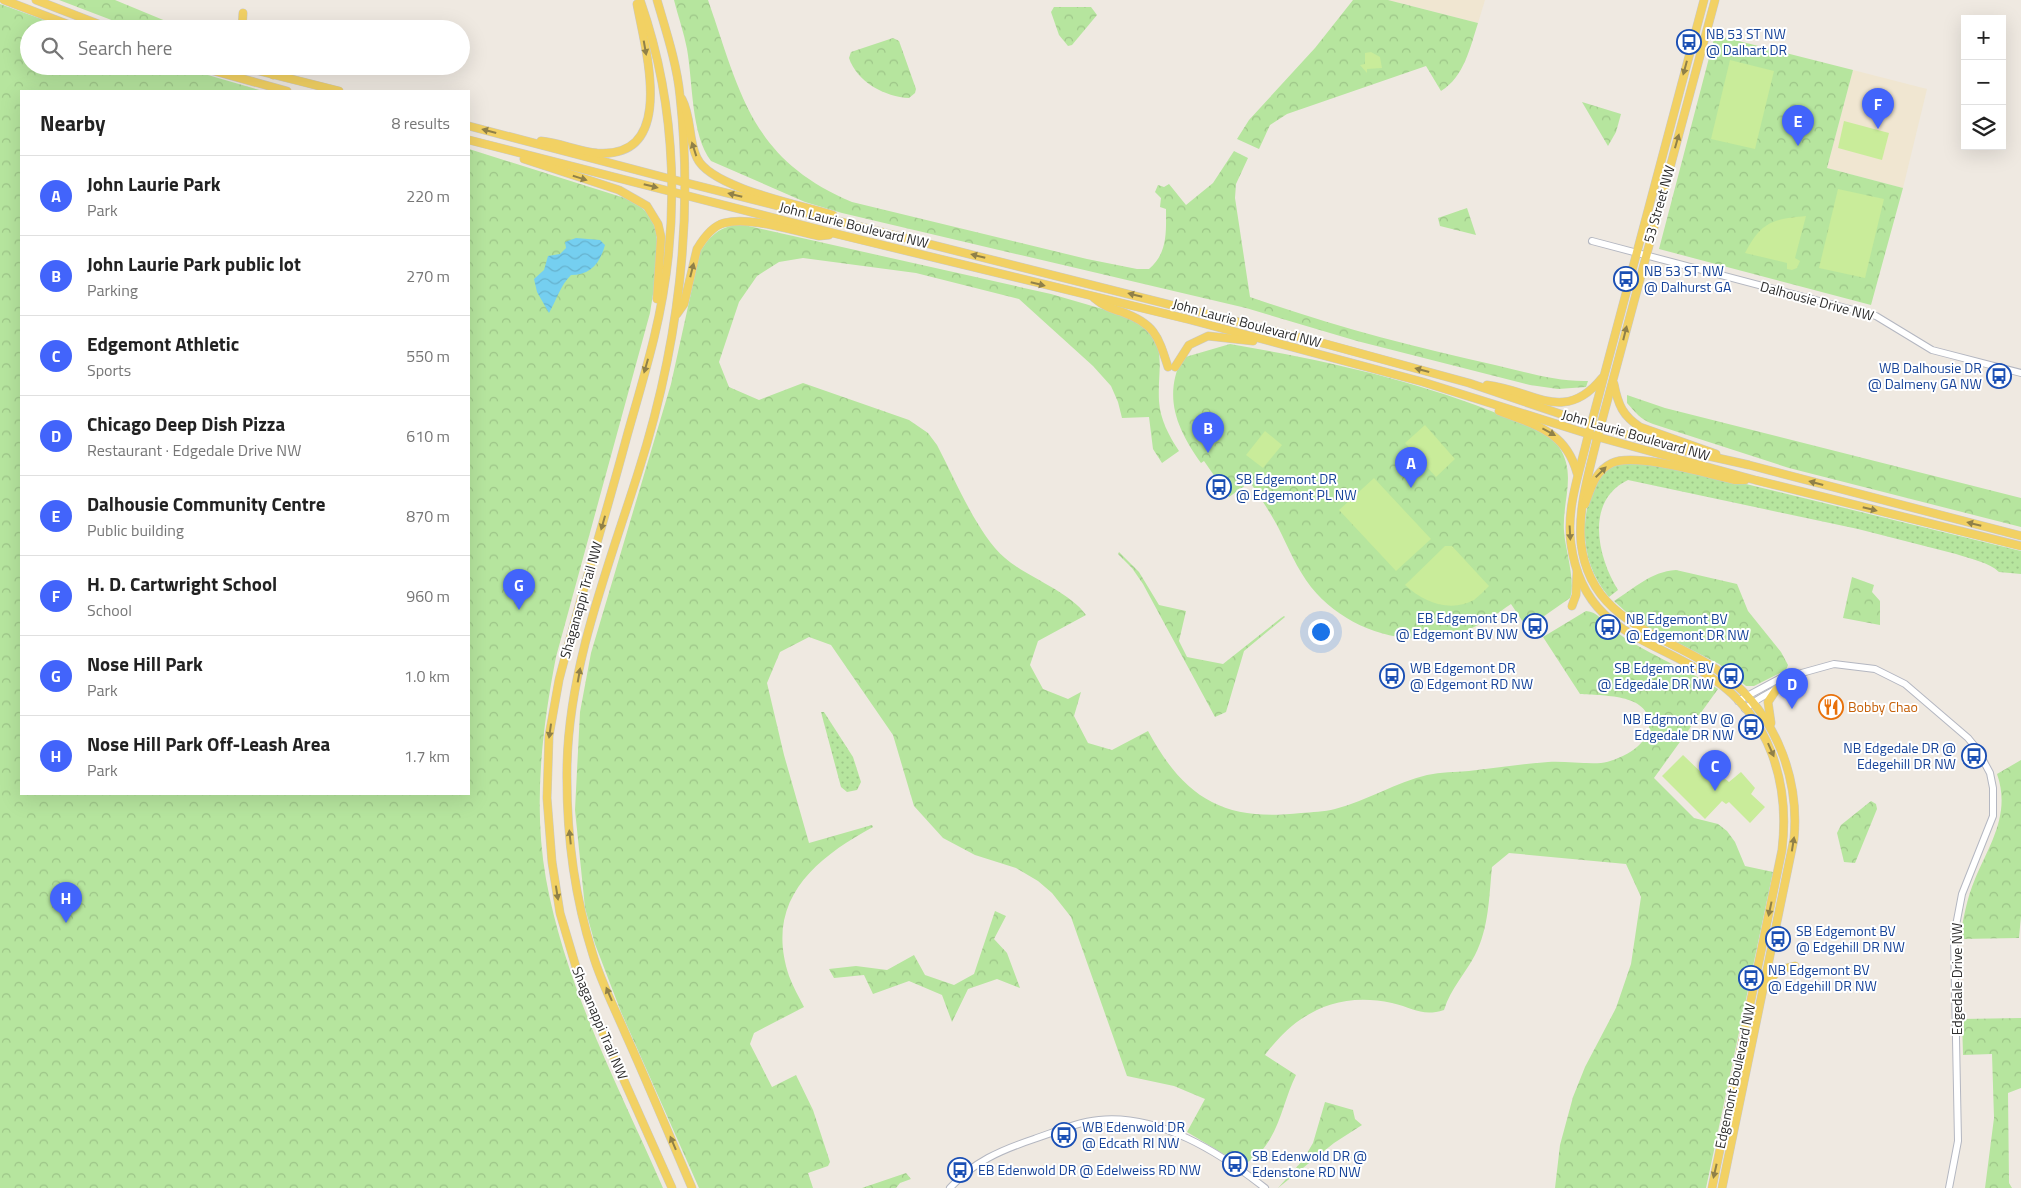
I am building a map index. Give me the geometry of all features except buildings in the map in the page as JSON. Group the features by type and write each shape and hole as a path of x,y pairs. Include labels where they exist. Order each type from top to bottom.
{"main road":[{"path":"4,0 56,20"},
{"path":"36,0 88,20"},
{"path":"520,140 555,143 597,153 622,149 630,145 643,133 649,121 651,94 638,0"},
{"name":"Shaganappi Trail NW","path":"638,0 659,62 668,115 672,179 668,259 658,319 558,680 549,736 547,798 552,862 560,913 581,984 672,1188"},
{"name":"Shaganappi Trail NW","path":"657,0 680,96 686,182 676,316 662,393 582,654 570,727 567,767 569,831 573,863 580,905 593,958 692,1188"},
{"name":"53 Street NW","path":"1589,434 1704,0"},
{"name":"53 Street NW","path":"1598,437 1645,256 1716,0"},
{"path":"243,13 243,20"},
{"path":"229,75 283,90"},
{"path":"273,75 335,90"},
{"path":"680,96 687,108 695,153 700,163 711,174 753,192 865,225 876,231"},
{"name":"John Laurie Boulevard NW","path":"470,126 876,231 1183,306 1469,383 1601,427 1677,449 1749,465 2021,536"},
{"name":"John Laurie Boulevard NW","path":"470,140 838,234 1187,319 1423,382 1598,437 1755,480 2021,546"},
{"path":"485,145 619,190 647,206 658,224 660,237 658,319"},
{"path":"676,316 684,304 701,242 715,227 723,223 739,221 819,236 838,234"},
{"path":"1093,297 1102,305 1133,316 1152,328 1171,367 1189,345 1208,336 1228,337 1249,342 1264,341"},
{"path":"1469,383 1491,385 1544,400 1564,403 1586,396 1605,375"},
{"path":"1613,380 1621,410 1640,427 1749,465"},
{"path":"1423,382 1550,432 1561,440 1570,451 1578,476"},
{"name":"Edgemont Boulevard NW","path":"1589,434 1572,502 1570,523 1571,543 1577,569 1589,595 1605,616 1613,623 1638,640 1711,678 1738,701 1769,744 1778,767 1784,802 1784,829 1712,1188"},
{"name":"Edgemont Boulevard NW","path":"1598,437 1582,499 1581,515 1581,545 1589,571 1598,589 1612,607 1644,632 1715,668 1751,698 1773,732 1791,782 1795,828 1786,881 1722,1188"},
{"path":"1581,515 1593,481 1598,474 1612,463 1622,460 1647,461 1735,480 1755,480"},
{"path":"1572,606 1576,594 1577,569"},
{"path":"1773,732 1768,706 1770,697 1776,690"},
{"path":"1764,986 1780,970 1794,966"}],"street":[{"name":"Dalhousie Drive NW","path":"1592,242 1876,316 1932,350 2021,373"},
{"name":"Edgedale Drive NW","path":"1738,701 1776,690 1798,674 1822,666 1844,664 1874,669 1892,676 1905,684 1968,738 1977,749 1990,773 1994,788 1993,816 1966,881 1955,930 1958,1141 1949,1188"},
{"name":"Edgedale Drive NW","path":"1745,709 1751,698 1788,674 1798,674"},
{"path":"950,1188 972,1167 1002,1150 1076,1125 1099,1120 1115,1120 1144,1123 1166,1129 1228,1162 1265,1188"}],"shaded area":[{"path":"1388,0 1485,0 1478,23"},
{"path":"1853,70 1927,89 1903,188 1827,168"}],"green space":[{"path":"59,0 115,0 163,20 111,20"},
{"path":"674,0 708,0 741,94 754,120 771,144 792,166 818,185 852,202 1087,259 1137,269 1149,269 1160,256 1166,233 1166,209 1160,207 1161,198 1155,192 1158,185 1164,187 1169,184 1186,205 1213,183 1234,151 1248,158 1236,184 1235,198 1250,297 1371,335 1433,351 1541,376 1588,381 1586,387 1558,389 1530,385 1357,341 1246,308 842,213 805,202 711,161 704,150 696,123 687,49"},
{"path":"1353,0 1388,0 1478,23 1461,70 1449,85 1441,91 1426,66 1287,114 1270,125 1259,149 1237,139 1249,120 1315,48"},
{"path":"0,4 44,20 20,20 20,75 208,75 260,90 20,90 20,795 470,795 470,149 631,200 644,210 651,219 656,233 658,255 650,313 556,657 543,740 540,824 546,879 555,920 580,998 663,1188 0,1188"},
{"path":"1054,7 1091,7 1097,15 1072,45 1068,46 1059,35 1051,12"},
{"path":"1715,35 1853,70 1827,168 1903,188 1871,305 1659,249"},
{"path":"893,38 899,41 916,89 915,93 909,98 891,95 873,87 858,74 849,58 851,52"},
{"path":"1371,52 1380,57 1382,68 1367,69 1367,73 1360,65 1365,64 1365,53"},
{"path":"1730,60 1774,71 1755,149 1711,139"},
{"path":"1582,102 1621,114 1616,132 1608,146"},
{"path":"1844,121 1889,133 1882,160 1838,148"},
{"path":"1838,189 1884,199 1865,278 1819,268"},
{"path":"1467,208 1476,235 1440,226 1438,218"},
{"path":"1806,216 1795,258 1800,261 1797,268 1787,269 1787,263 1745,253 1762,228 1776,221"},
{"path":"734,225 744,225 1051,294 1130,317 1152,334 1159,353 1159,401 1161,414 1179,451 1162,463 1153,449 1149,417 1122,418 1111,386 1093,366 1019,299 916,273 803,258 779,262 757,276 739,302 719,362 729,387 759,400 803,383 909,420 928,433 937,445 976,521 995,548 1014,565 1079,606 1086,615 1038,641 1030,665 1043,689 1068,699 1081,692 1074,716 1088,743 1112,750 1148,731 1176,773 1192,789 1228,809 1274,815 1331,810 1347,806 1404,782 1432,774 1548,762 1608,762 1623,756 1638,746 1647,734 1649,727 1648,716 1643,708 1624,698 1580,694 1543,637 1586,611 1597,615 1611,628 1636,645 1718,689 1654,778 1694,818 1718,824 1727,831 1735,842 1745,866 1773,872 1706,1188 1555,1188 1560,1145 1573,1097 1585,1067 1616,1008 1631,964 1641,897 1626,864 1509,853 1492,867 1488,912 1480,945 1450,995 1444,1010 1430,1013 1372,1000 1354,1000 1337,1003 1320,1008 1305,1016 1277,1040 1265,1055 1296,1075 1271,1137 1254,1158 1242,1165 1187,1132 1205,1099 1174,1086 1127,1076 1071,917 1052,893 1038,881 1016,868 975,855 943,838 914,806 893,735 831,645 809,637 780,652 767,683 784,755 809,843 872,825 873,827 831,853 814,868 800,885 789,904 783,926 783,949 789,976 804,1007 754,1033 750,1044 772,1087 796,1075 813,1110 830,1162 828,1166 808,1173 813,1188 699,1188 621,1012 595,944 585,908 575,810 580,712 591,653 671,384 700,252 714,234"},
{"path":"1230,344 1369,372 1471,403 1542,431 1559,447 1567,467 1568,488 1564,531 1572,583 1570,598 1527,628 1511,604 1472,628 1451,635 1429,638 1407,638 1385,634 1364,627 1344,617 1327,603 1306,580 1275,521 1250,482 1229,497 1204,461 1201,463 1179,425 1173,400 1176,373 1182,358"},
{"path":"1627,395 1665,408 2021,498 2021,527 1789,468 1653,424 1633,410 1627,403"},
{"path":"1425,425 1455,459 1436,477 1405,443"},
{"path":"1265,431 1282,445 1263,468 1246,455"},
{"path":"1634,461 1746,484 2021,551 2021,574 1999,572 1985,563 1956,554 1858,529 1628,480 1614,489 1605,502 1600,516 1601,547 1605,562 1618,590 1609,597 1589,561 1585,534 1587,508 1597,481 1604,473 1617,464"},
{"path":"1374,478 1431,539 1396,571 1339,510"},
{"path":"1445,546 1452,546 1489,586 1474,600 1465,604 1456,606 1437,604 1428,601 1405,585"},
{"path":"1119,552 1139,572 1159,605 1186,611 1179,641 1187,657 1223,664 1281,618 1285,617 1244,651 1226,712 1215,717 1143,584 1132,568 1118,554"},
{"path":"1676,570 1737,584 1748,611 1781,652 1788,665 1786,670 1754,686 1746,686 1719,664 1636,621 1614,601 1650,577"},
{"path":"1852,577 1874,585 1872,592 1880,601 1880,625 1843,618"},
{"path":"821,712 824,712 853,757 861,782 857,790 847,792 841,787"},
{"path":"1683,755 1707,778 1715,771 1729,782 1741,772 1755,788 1751,794 1765,807 1750,823 1729,802 1726,804 1722,801 1705,819 1662,776"},
{"path":"2021,760 2021,916 2019,938 1960,939 1970,894 1997,828 2000,816 2002,802 1997,774"},
{"path":"1871,801 1876,804 1877,809 1855,863 1844,862 1837,833 1841,825"},
{"path":"995,911 1006,916 994,939 1007,953 1020,988 997,979 968,989 952,1022 942,995 909,981 873,994 864,975 834,978 829,969 856,966 887,970 914,955 925,975 954,985 974,974"},
{"path":"2021,1018 2021,1088 2008,1093 2009,1183 2012,1188 1985,1188 1994,1118 1992,1054 1963,1055 1962,1019"},
{"path":"1325,1102 1353,1110 1355,1119 1362,1125 1334,1143 1278,1188 1303,1160 1313,1143"},
{"path":"906,1173 911,1179 900,1183 896,1188 862,1188"}],"water":[{"path":"576,238 600,240 605,245 594,267 584,273 571,275 567,279 549,313 537,292 534,279 544,270 548,256 560,254 566,248 565,242"}],"place":[{"name":"NB 53 ST NW @ Dalhart DR","path":"1689,42"},
{"name":"H. D. Cartwright School","path":"1878,129"},
{"name":"Dalhousie Community Centre","path":"1798,146"},
{"name":"NB 53 ST NW @ Dalhurst GA","path":"1626,279"},
{"name":"WB Dalhousie DR @ Dalmeny GA NW","path":"1999,376"},
{"name":"John Laurie Park public lot","path":"1208,453"},
{"name":"SB Edgemont DR @ Edgemont PL NW","path":"1219,487"},
{"name":"John Laurie Park","path":"1411,488"},
{"name":"Nose Hill Park","path":"519,610"},
{"name":"EB Edgemont DR @ Edgemont BV NW","path":"1535,626"},
{"name":"NB Edgemont BV @ Edgemont DR NW","path":"1608,627"},
{"name":"WB Edgemont DR @ Edgemont RD NW","path":"1392,676"},
{"name":"SB Edgemont BV @ Edgedale DR NW","path":"1731,676"},
{"name":"Bobby Chao","path":"1831,707"},
{"name":"Chicago Deep Dish Pizza","path":"1792,709"},
{"name":"NB Edgmont BV @ Edgedale DR NW","path":"1751,727"},
{"name":"NB Edgedale DR @ Edegehill DR NW","path":"1974,756"},
{"name":"Edgemont Athletic","path":"1715,791"},
{"name":"Nose Hill Park Off-Leash Area","path":"66,923"},
{"name":"SB Edgemont BV @ Edgehill DR NW","path":"1778,939"},
{"name":"NB Edgemont BV @ Edgehill DR NW","path":"1751,978"},
{"name":"WB Edenwold DR @ Edcath RI NW","path":"1064,1135"},
{"name":"SB Edenwold DR @ Edenstone RD NW","path":"1235,1164"},
{"name":"EB Edenwold DR @ Edelweiss RD NW","path":"960,1170"}]}
